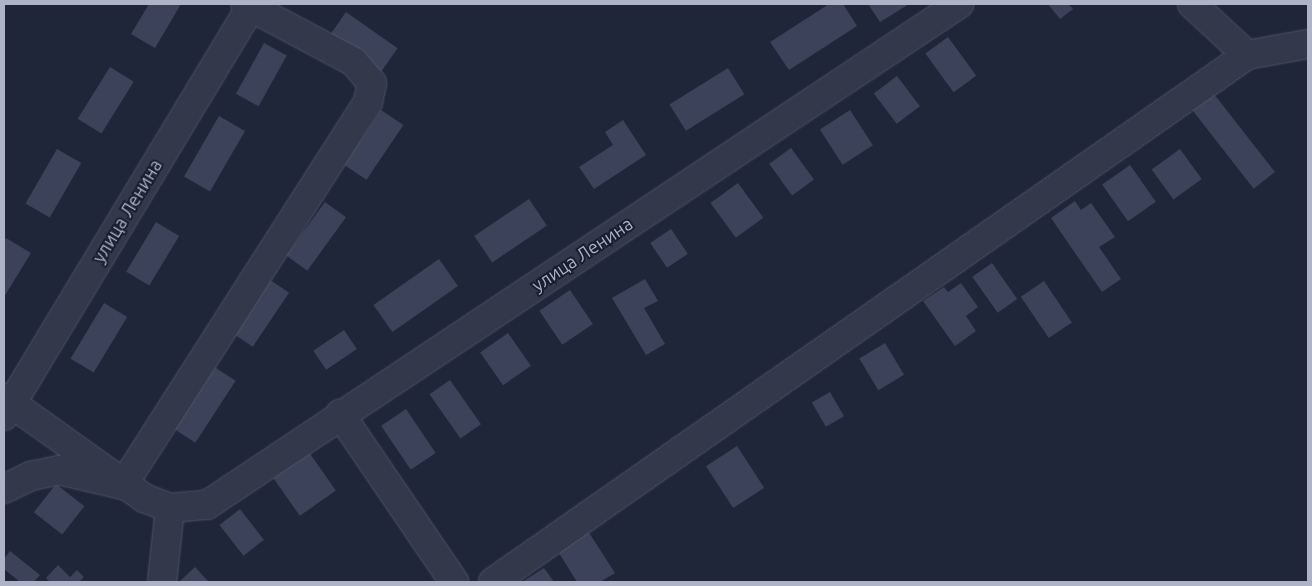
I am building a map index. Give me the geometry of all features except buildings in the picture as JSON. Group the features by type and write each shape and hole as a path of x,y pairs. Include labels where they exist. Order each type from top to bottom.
{"street":[{"name":"улица Ленина","path":"170,508 207,505 340,414 958,4"},
{"path":"1192,4 1247,55"},
{"name":"улица Ленина","path":"6,406 248,6"},
{"path":"123,485 368,102 372,83 354,62 248,6"},
{"path":"492,582 1247,55 1308,44"},
{"path":"6,406 123,485 144,498 170,508 162,582"},
{"path":"340,414 454,582"},
{"path":"4,489 31,476 59,470 123,485"}]}
